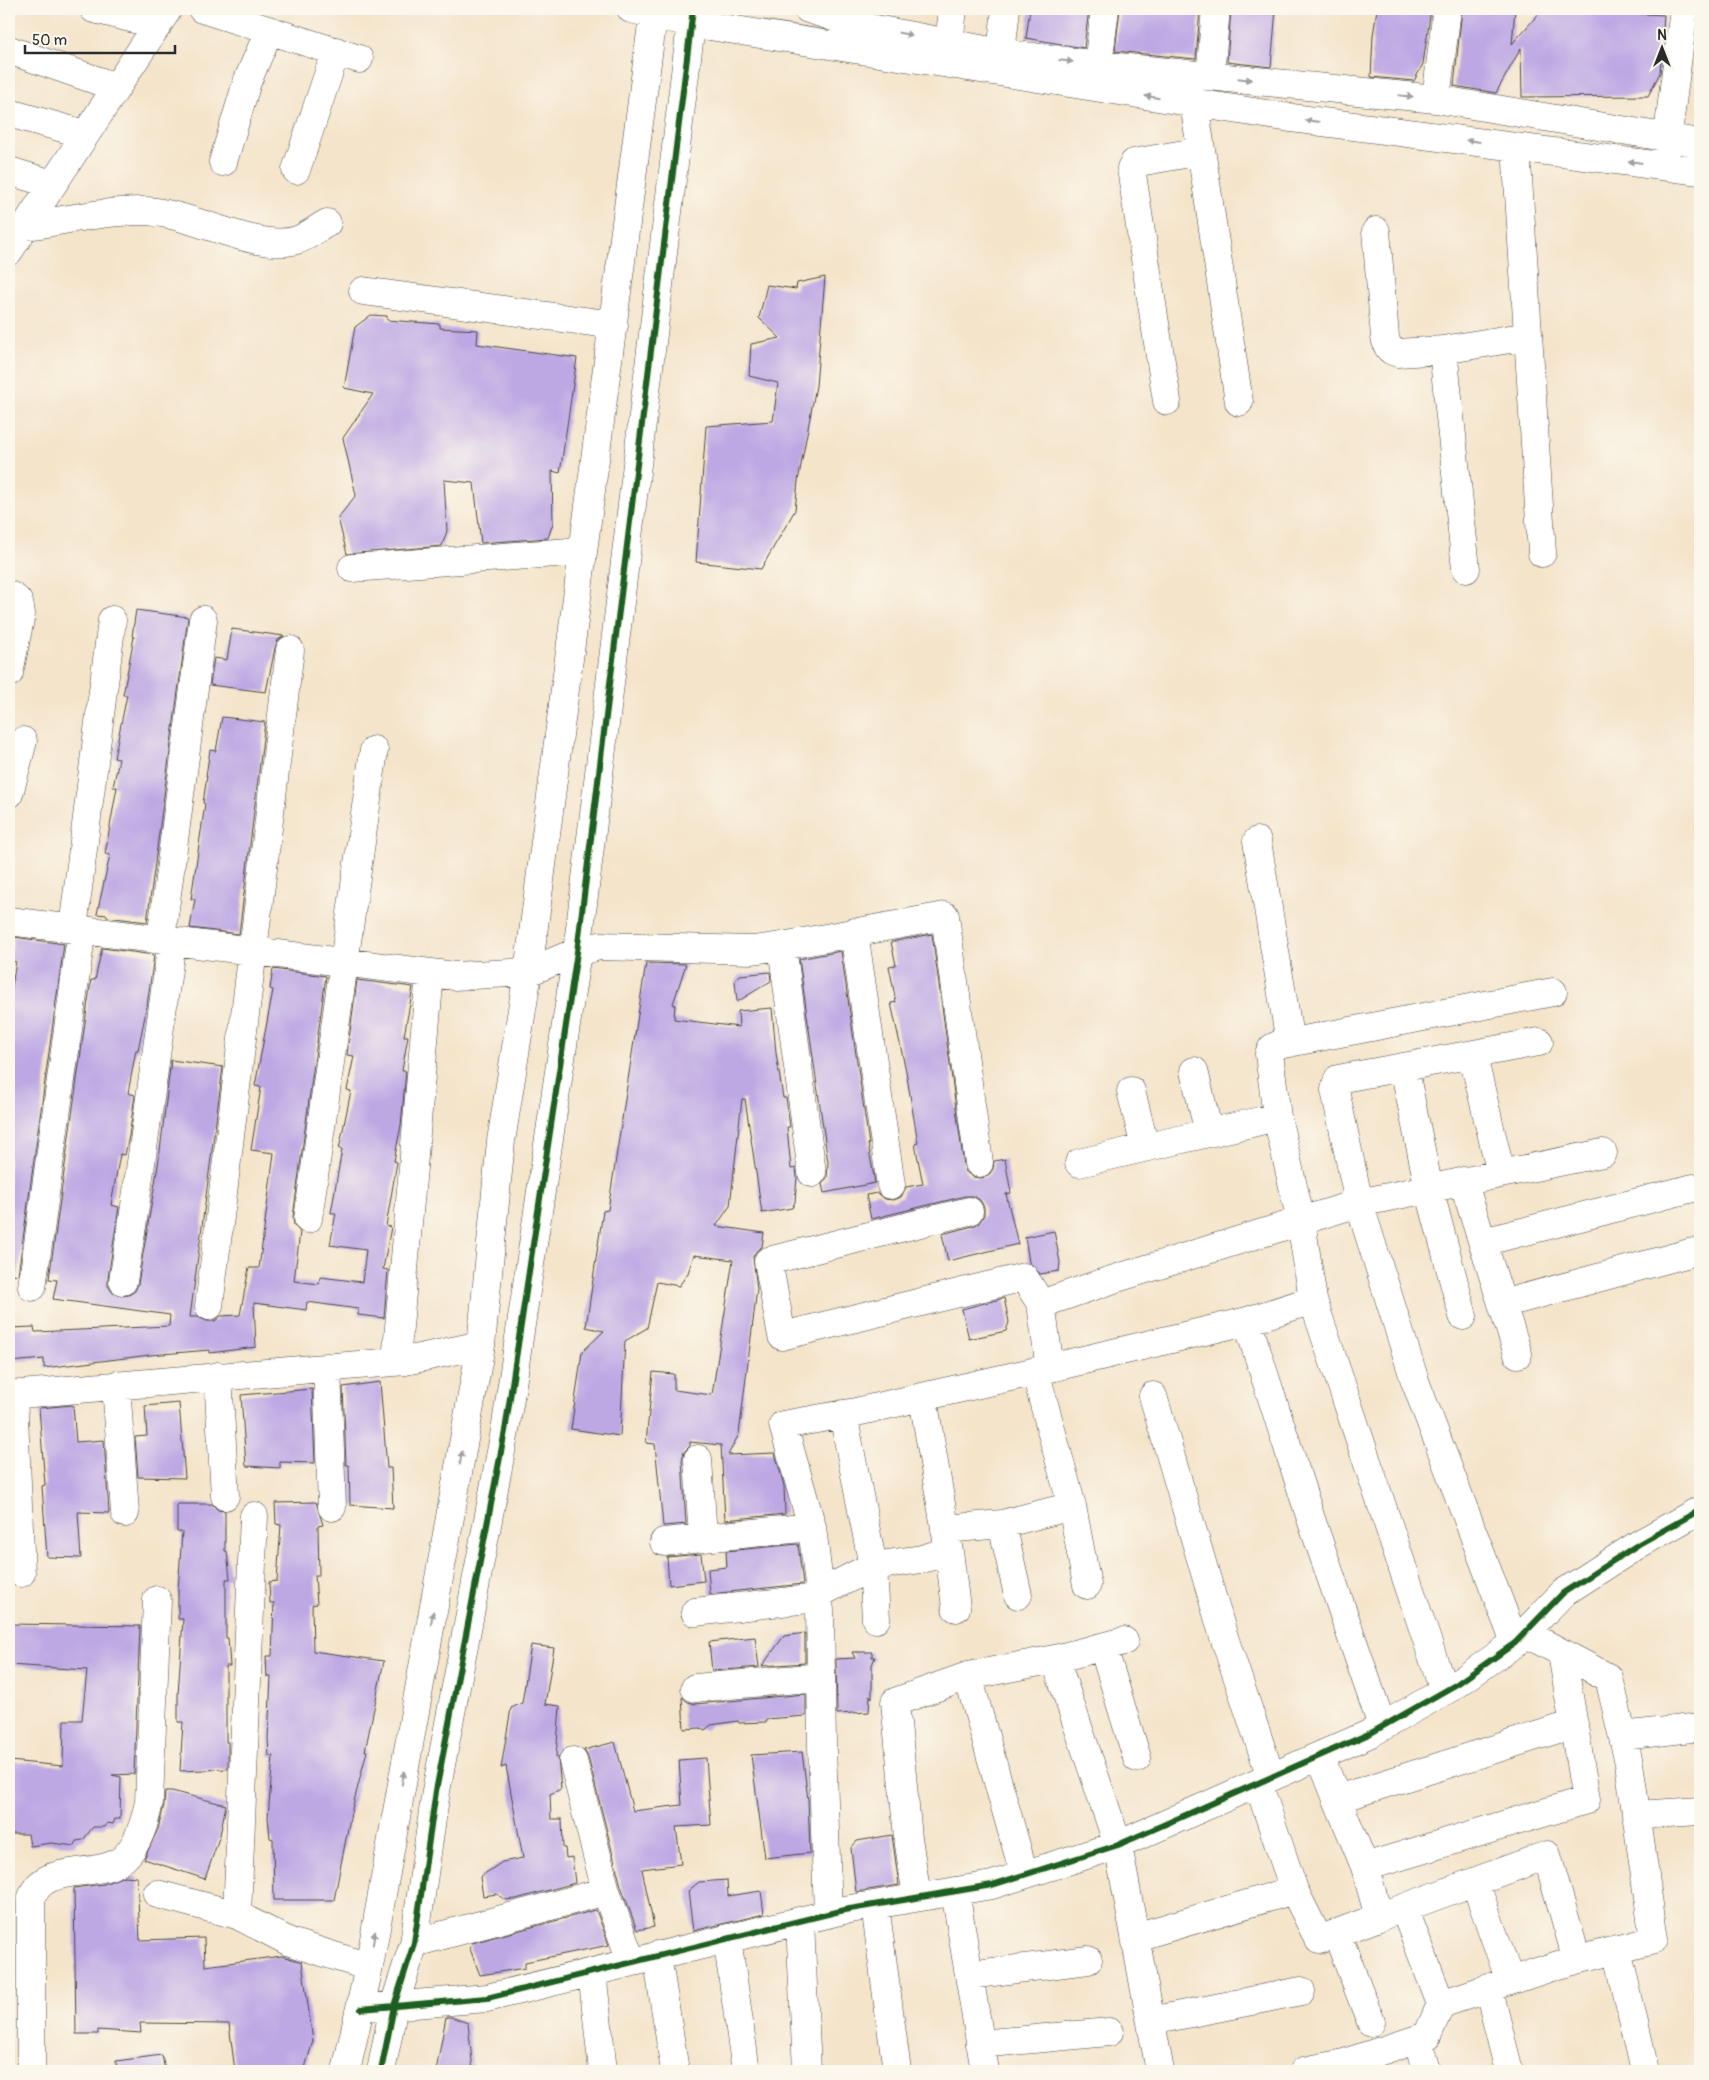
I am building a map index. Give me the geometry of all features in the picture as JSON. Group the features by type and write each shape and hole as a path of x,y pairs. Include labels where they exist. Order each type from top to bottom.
{"street":[{"path":"14,240 163,17 94,9"},
{"path":"202,9 348,55 296,170"},
{"path":"808,9 865,18 949,43 1001,53 1098,65 1436,99 1700,143"},
{"path":"949,43 953,9"},
{"path":"1001,53 1006,9"},
{"path":"1098,65 1105,9"},
{"path":"1210,76 1216,9"},
{"path":"1436,99 1447,9"},
{"path":"1664,166 1684,9"},
{"path":"346,2071 369,1967 481,1345 502,1140 528,972 614,325 646,10 692,16 1284,117 1700,171"},
{"path":"381,2071 394,2006 414,1943 436,1791 505,1431 577,952 692,16"},
{"path":"223,162 247,82 269,31"},
{"path":"9,50 116,87"},
{"path":"1194,103 1239,402"},
{"path":"9,113 84,134"},
{"path":"1516,147 1542,553"},
{"path":"1167,401 1131,168 1134,163 1201,151"},
{"path":"9,171 52,184"},
{"path":"14,240 142,211 166,213 261,241 283,243 299,240 326,223"},
{"path":"1376,231 1385,337 1391,352 1398,354 1443,350 1528,336"},
{"path":"364,291 614,325"},
{"path":"1443,350 1466,568"},
{"path":"352,568 583,551"},
{"path":"9,596 16,598 20,604 21,614 9,673"},
{"path":"32,1287 78,929 112,620"},
{"path":"123,1282 134,1220 203,620"},
{"path":"209,1306 290,650"},
{"path":"9,794 23,741"},
{"path":"308,1219 374,750"},
{"path":"1257,841 1290,1043"},
{"path":"9,920 455,976 528,972 577,952 599,946 753,950 944,916 979,1163"},
{"path":"854,932 891,1184"},
{"path":"782,946 812,1173"},
{"path":"396,1361 430,973"},
{"path":"1444,1691 1314,1300 1301,1221 1276,1117 1269,1054 1272,1048 1278,1045 1553,992"},
{"path":"1441,2004 1577,1960 1654,1940 1629,1763 1609,1678 1562,1653 1520,1638 1420,1395 1359,1203 1335,1090 1338,1079 1473,1056 1540,1042"},
{"path":"1473,1056 1501,1174"},
{"path":"1404,1067 1429,1188 1462,1316"},
{"path":"1194,1071 1209,1133"},
{"path":"1130,1091 1145,1148"},
{"path":"1079,1163 1276,1117"},
{"path":"1041,1304 1359,1203 1603,1153"},
{"path":"1463,1181 1518,1354"},
{"path":"1482,1242 1694,1188"},
{"path":"969,1211 768,1261 782,1336 1024,1276 1041,1304 1043,1370 1087,1585"},
{"path":"1502,1304 1693,1252"},
{"path":"828,1914 820,1610 812,1527 783,1425 923,1398 1043,1370 1247,1321 1314,1300"},
{"path":"1247,1321 1311,1519 1382,1726"},
{"path":"21,1573 11,1394 396,1361 481,1345"},
{"path":"327,1367 332,1507"},
{"path":"218,1376 225,1496"},
{"path":"116,1385 125,1513"},
{"path":"1153,1396 1265,1780 1294,1890 1319,1940 1547,1855 1577,1960"},
{"path":"923,1398 947,1540 956,1608"},
{"path":"843,1414 873,1566 876,1619"},
{"path":"698,1459 703,1538"},
{"path":"696,1612 818,1596 873,1566 922,1559 947,1540 1072,1506"},
{"path":"361,2009 487,1998 828,1914 992,1885 1118,1844 1320,1756 1382,1726 1444,1691 1520,1638 1563,1593 1639,1544 1700,1510"},
{"path":"237,1915 254,1516"},
{"path":"1002,1524 1018,1595"},
{"path":"664,1542 812,1527"},
{"path":"31,2071 20,1939 33,1891 40,1883 49,1878 104,1867 123,1859 136,1842 146,1818 150,1802 157,1600"},
{"path":"918,1898 908,1838 895,1702 968,1676 1055,1659 1113,1644 1137,1758"},
{"path":"1365,1867 1586,1800 1562,1653"},
{"path":"1055,1659 1118,1844 1160,2071"},
{"path":"968,1676 1024,1874"},
{"path":"695,1688 821,1678"},
{"path":"1338,1799 1574,1724"},
{"path":"1623,1736 1700,1727"},
{"path":"1320,1756 1365,1867 1379,1917"},
{"path":"574,1761 606,1890 631,1961"},
{"path":"1636,1815 1700,1810"},
{"path":"1474,1882 1499,1984 1509,2071"},
{"path":"414,1943 606,1890"},
{"path":"1136,1937 1294,1890"},
{"path":"955,1891 985,2071"},
{"path":"157,1894 237,1915 290,1942 369,1967"},
{"path":"875,1905 897,2071"},
{"path":"1304,2071 1344,2063 1427,2036 1441,2004 1404,1908"},
{"path":"800,1921 807,2071"},
{"path":"1336,1934 1371,2022"},
{"path":"727,1938 746,2071"},
{"path":"1617,1949 1645,2071"},
{"path":"657,1955 675,2071"},
{"path":"969,1975 1088,1960"},
{"path":"592,1972 603,2071"},
{"path":"1151,2020 1302,1991"},
{"path":"980,2044 1109,2032"},
{"path":"1418,2039 1426,2071"}],"building":[{"path":"1030,9 1089,9 1084,48 1026,38"},
{"path":"1120,9 1200,9 1196,59 1115,51"},
{"path":"1231,9 1276,9 1271,67 1227,62"},
{"path":"1377,9 1431,9 1423,64 1414,81 1371,77 1373,36"},
{"path":"1462,9 1515,9 1512,44 1542,10 1586,12 1586,9 1627,9 1627,13 1664,15 1660,73 1648,96 1522,97 1521,48 1496,93 1454,86"},
{"path":"825,277 816,386 798,481 795,510 761,569 696,562 706,426 773,421 778,383 749,376 751,344 780,338 759,318 767,285 796,289 797,283"},
{"path":"371,315 387,316 387,320 440,324 440,328 478,330 477,344 577,358 560,473 552,471 553,523 548,538 481,543 474,483 444,480 447,531 442,546 347,554 338,518 356,495 343,438 373,394 344,388 355,327"},
{"path":"136,610 188,617 147,922 97,914 110,855 105,854 117,787 113,787 119,759 114,758 127,695 123,695 134,637 132,636"},
{"path":"232,629 284,636 278,640 275,648 266,692 210,685 214,658 227,660"},
{"path":"222,717 265,722 239,934 190,928 195,899 191,899 205,804 203,803 206,776 210,750 216,751"},
{"path":"932,934 964,1166 966,1172 973,1177 982,1178 988,1176 993,1169 994,1161 1005,1159 1011,1193 1006,1194 1018,1244 948,1261 942,1234 979,1223 984,1215 984,1207 980,1200 973,1196 965,1196 871,1219 866,1195 878,1193 885,1199 894,1200 901,1197 906,1187 923,1184 915,1144 918,1143 906,1071 891,1003 896,1002 889,966 896,965 891,942"},
{"path":"14,937 64,944 18,1275 9,1273 9,1003 16,962 10,961"},
{"path":"102,948 154,955 147,1006 128,1093 135,1095 129,1136 125,1155 120,1154 111,1205 119,1207 108,1286 113,1293 121,1296 129,1295 135,1291 138,1284 159,1159 171,1060 223,1067 190,1317 198,1317 207,1321 215,1321 221,1316 240,1315 249,1268 259,1268 274,1153 251,1150 261,1087 255,1086 273,990 270,989 273,969 326,976 293,1217 294,1225 300,1232 294,1281 319,1284 320,1277 362,1282 366,1250 330,1245 336,1213 331,1213 342,1149 339,1149 351,1091 347,1090 354,1056 347,1055 357,980 413,987 404,1036 408,1036 402,1071 406,1071 401,1125 394,1161 397,1162 386,1226 391,1227 383,1269 388,1270 384,1318 358,1315 358,1309 307,1302 306,1310 254,1303 256,1347 210,1353 210,1350 150,1355 44,1368 44,1359 9,1362 9,1328 34,1327 35,1332 169,1326 170,1315 53,1299 57,1280 49,1279 91,980 95,980"},
{"path":"841,951 875,1183 824,1193 822,1184 827,1178 828,1162 799,959"},
{"path":"646,963 686,964 673,1004 675,1005 674,1019 739,1027 738,1011 772,1008 776,1053 790,1127 787,1127 791,1169 796,1168 795,1202 792,1208 762,1213 745,1099 742,1099 730,1206 716,1226 764,1233 762,1247 757,1250 753,1257 757,1289 739,1434 728,1455 775,1453 784,1486 785,1514 725,1520 721,1445 690,1442 690,1446 684,1452 682,1460 686,1524 663,1526 655,1444 646,1443 653,1372 674,1374 674,1390 712,1395 733,1260 694,1255 688,1273 679,1286 657,1282 647,1328 625,1341 620,1436 571,1429 582,1352 604,1331 586,1327 603,1211 608,1210"},
{"path":"770,972 771,981 737,1002 735,981 740,975"},
{"path":"1054,1231 1060,1262 1059,1271 1040,1274 1029,1262 1025,1237"},
{"path":"1004,1298 1009,1322 1006,1331 969,1339 962,1309"},
{"path":"380,1382 387,1468 391,1468 393,1508 350,1505 349,1465 346,1465 343,1387"},
{"path":"312,1389 315,1463 280,1462 280,1468 246,1466 241,1395"},
{"path":"179,1403 185,1478 138,1477 135,1437 147,1436 145,1406"},
{"path":"73,1405 76,1442 104,1440 109,1513 78,1512 81,1558 47,1557 42,1486 45,1485 39,1408"},
{"path":"316,1502 323,1525 318,1526 319,1576 315,1576 317,1604 312,1605 313,1651 384,1661 365,1751 367,1751 351,1813 334,1900 274,1900 273,1839 270,1838 268,1817 273,1756 269,1756 268,1738 271,1677 267,1677 266,1656 272,1656 274,1603 270,1603 269,1582 277,1581 281,1525 276,1524 275,1503"},
{"path":"177,1504 212,1504 218,1510 225,1511 225,1551 227,1551 230,1579 226,1579 226,1638 228,1638 230,1666 226,1666 228,1769 180,1771 183,1722 178,1722 178,1695 183,1619 178,1619 182,1532 177,1532"},
{"path":"798,1544 803,1584 710,1594 708,1569 727,1567 726,1551"},
{"path":"701,1554 704,1581 669,1585 667,1557"},
{"path":"9,1624 140,1626 134,1774 112,1775 121,1777 120,1819 115,1819 113,1824 107,1823 104,1827 93,1827 83,1840 76,1841 75,1846 51,1843 30,1846 28,1834 9,1834 9,1761 63,1766 64,1720 82,1720 87,1670 9,1665"},
{"path":"805,1633 805,1663 762,1666 784,1636"},
{"path":"755,1637 759,1667 712,1671 709,1642"},
{"path":"531,1645 554,1648 545,1704 560,1706 556,1757 558,1757 561,1789 550,1794 551,1819 562,1819 563,1848 565,1848 566,1858 572,1857 575,1883 516,1899 505,1900 497,1894 483,1896 480,1877 502,1862 523,1858 506,1766 501,1768 511,1708 522,1703"},
{"path":"852,1652 872,1652 872,1657 875,1657 872,1665 872,1698 870,1695 869,1712 837,1714 836,1659 855,1658"},
{"path":"806,1694 806,1716 766,1719 766,1722 739,1723 738,1721 711,1725 705,1730 700,1728 684,1729 682,1697 688,1702 696,1704"},
{"path":"615,1742 633,1811 682,1805 679,1760 706,1758 711,1825 676,1827 681,1864 642,1869 654,1927 637,1930 621,1886 588,1757 584,1750"},
{"path":"802,1752 808,1800 810,1853 765,1858 751,1755"},
{"path":"165,1791 172,1791 226,1805 220,1835 205,1879 144,1859 158,1829 164,1805"},
{"path":"892,1835 899,1885 856,1892 851,1848 857,1841"},
{"path":"124,1876 137,1877 140,1940 204,1938 205,1966 282,1956 302,1962 313,2041 304,2071 235,2071 229,2024 140,2023 141,2033 98,2030 98,2034 76,2034 74,1888 104,1884"},
{"path":"727,1880 728,1896 761,1891 764,1914 693,1931 688,1891 699,1882"},
{"path":"596,1910 609,1945 525,1962 525,1968 480,1975 470,1949 472,1943"},
{"path":"446,2017 468,2023 473,2071 436,2071"},
{"path":"162,2055 165,2071 117,2071 116,2061"}],"cycle path":[{"path":"381,2071 394,2006 414,1943 436,1791 505,1431 577,952 693,9"},
{"path":"361,2009 487,1998 844,1910 992,1885 1118,1845 1371,1733 1457,1684 1515,1643 1563,1593 1639,1544 1700,1510"}]}
